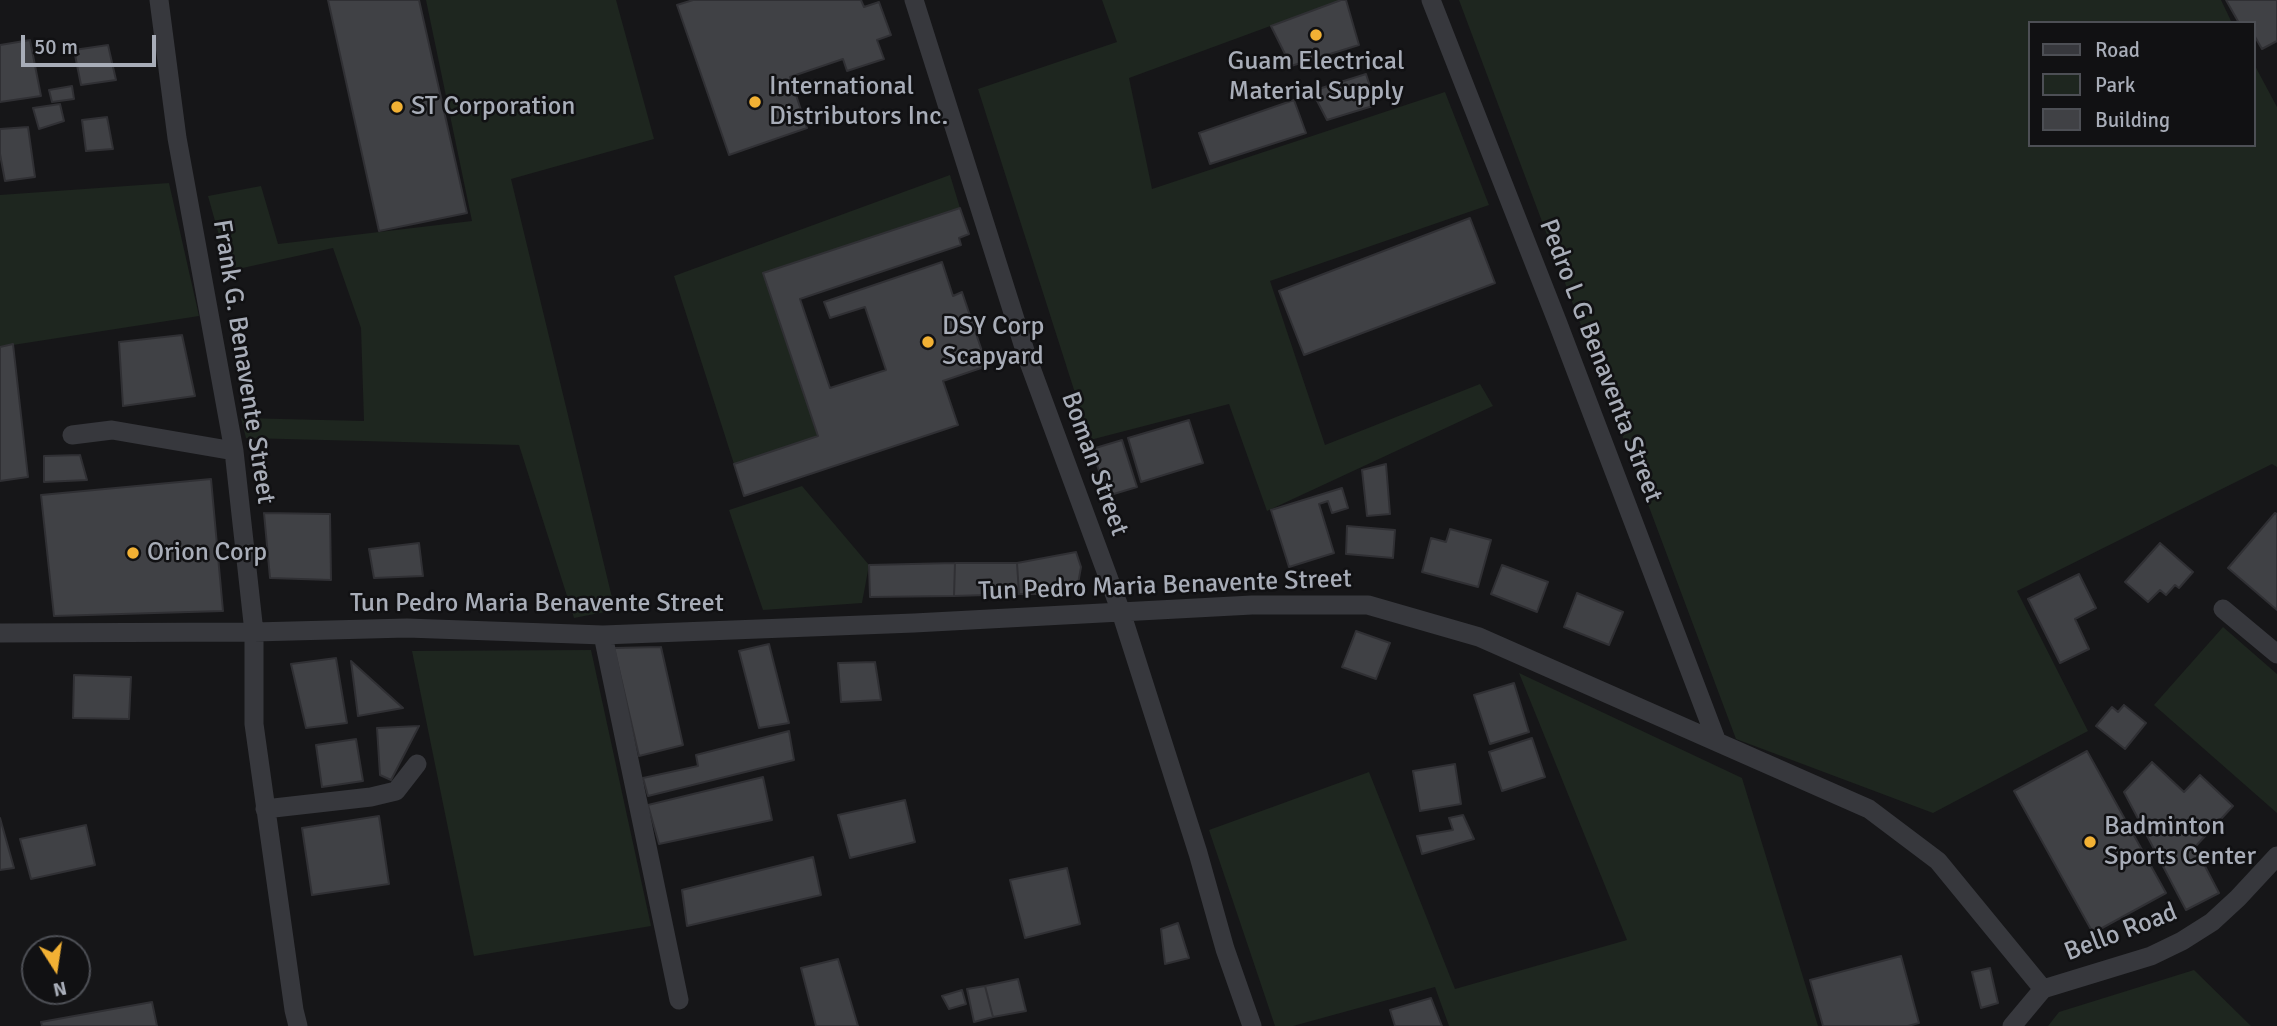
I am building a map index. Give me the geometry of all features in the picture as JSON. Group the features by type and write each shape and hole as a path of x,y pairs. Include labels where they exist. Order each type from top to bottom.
{"street":[{"name":"Frank G. Benavente Street","path":"159,0 177,138 234,451 254,632 254,724 298,1026"},
{"name":"Boman Street","path":"914,0 1027,357 1121,612 1252,1026"},
{"name":"Pedro L G Benaventa Street","path":"1431,0 1557,321 1717,742"},
{"path":"72,435 112,430 234,451"},
{"name":"Tun Pedro Maria Benavente Street","path":"0,633 254,632 407,628 603,635 1252,605 1368,605 1479,636 1869,809 1938,862 2043,989"},
{"path":"2223,609 2277,654"},
{"path":"603,635 679,1000"},
{"path":"265,808 396,792 416,764"},
{"name":"Bello Road","path":"2012,1026 2043,989 2151,956 2212,922 2277,856"}],"green space":[{"path":"426,0 616,0 654,139 511,179 615,610 574,618 519,445 246,438 241,418 364,421 361,328 333,248 229,271 208,196 261,186 278,244 472,221"},
{"path":"1102,0 1341,0 1129,78 1152,189 1445,92 1489,205 1270,281 1325,445 1480,384 1493,406 1267,511 1229,404 1090,440 978,89 1117,42"},
{"path":"1459,0 2221,0 2231,21 2028,21 2028,147 2256,147 2256,68 2277,107 2277,467 2272,464 2017,591 2088,731 1933,813 1736,739"},
{"path":"950,175 960,208 764,273 818,436 734,464 674,276"},
{"path":"169,183 199,316 0,347 0,195"},
{"path":"802,486 869,565 862,603 763,610 729,510"},
{"path":"2223,627 2277,674 2277,813 2154,705"},
{"path":"591,650 651,926 474,956 412,651"},
{"path":"1519,673 1742,778 1818,1026 1449,1026 1435,987 1293,1026 1275,1026 1209,830 1369,772 1455,989 1627,940"},
{"path":"2194,970 2251,1026 2048,1026 2059,1012"}],"building":[{"name":"ST Corporation","path":"328,0 419,0 467,213 379,231"},
{"name":"International Distributors Inc.","path":"693,0 861,0 864,7 879,2 891,35 877,40 884,59 847,71 843,59 790,77 807,128 729,155 677,5"},
{"name":"Guam Electrical Material Supply","path":"1346,0 1359,45 1291,66 1271,26"},
{"path":"2226,0 2277,0 2277,41 2262,49 2256,38 2256,21 2238,21"},
{"path":"30,40 41,96 0,102 0,45"},
{"path":"108,45 116,80 81,85 74,50"},
{"path":"1366,74 1376,105 1327,120 1312,91"},
{"path":"72,86 74,99 52,102 49,90"},
{"path":"1294,100 1306,133 1210,164 1199,133"},
{"path":"60,104 64,121 39,129 33,108"},
{"path":"107,117 113,149 86,151 82,120"},
{"path":"28,127 35,177 5,181 0,154 0,129"},
{"name":"DSY Corp Scapyard","path":"960,208 969,234 959,238 961,245 800,299 830,388 886,370 865,307 830,318 824,302 942,262 953,296 962,292 987,366 943,381 958,425 744,496 734,464 818,436 763,273"},
{"path":"1470,218 1495,283 1304,355 1279,291"},
{"path":"182,335 195,396 123,406 119,342"},
{"path":"13,344 28,477 0,481 0,347"},
{"path":"1189,420 1203,463 1141,482 1128,438"},
{"path":"1122,440 1137,487 1107,496 1092,449"},
{"path":"80,455 87,480 44,482 44,456"},
{"path":"1386,464 1390,514 1367,516 1362,470"},
{"name":"Orion Corp","path":"211,479 223,611 54,616 41,495"},
{"path":"1342,488 1348,508 1332,513 1328,501 1319,504 1334,553 1289,567 1271,510"},
{"path":"264,513 330,514 331,580 270,578"},
{"path":"2275,513 2277,514 2277,610 2228,568"},
{"path":"1347,526 1395,530 1393,558 1346,554"},
{"path":"1450,529 1491,540 1478,587 1422,572 1431,538 1446,542"},
{"path":"419,543 423,576 374,578 369,549"},
{"path":"2160,543 2193,572 2179,588 2175,585 2166,595 2160,590 2148,602 2125,582"},
{"path":"1076,552 1081,567 1078,584 1063,587 1063,594 1019,594 1017,563"},
{"path":"955,563 1017,563 1019,594 954,596"},
{"path":"955,563 954,596 870,597 869,565"},
{"path":"1502,565 1548,582 1537,612 1491,594"},
{"path":"2079,574 2096,608 2075,619 2089,649 2060,663 2028,599"},
{"path":"1577,593 1623,612 1609,645 1564,627"},
{"path":"1356,631 1390,643 1376,679 1342,667"},
{"path":"769,644 789,723 759,728 739,651"},
{"path":"661,647 683,745 639,756 614,648"},
{"path":"336,658 347,723 306,728 291,664"},
{"path":"351,661 403,708 358,716"},
{"path":"875,662 881,700 841,702 838,663"},
{"path":"74,675 131,677 129,719 73,718"},
{"path":"1514,683 1529,732 1490,744 1474,695"},
{"path":"2124,705 2146,723 2125,749 2096,726 2112,707 2118,712"},
{"path":"419,726 391,780 380,775 377,728"},
{"path":"789,731 794,760 648,796 643,778 698,766 696,755"},
{"path":"1532,738 1545,777 1502,791 1489,752"},
{"path":"356,739 363,781 322,787 316,745"},
{"name":"Badminton Sports Center","path":"2087,751 2166,893 2093,933 2014,791"},
{"path":"2152,762 2184,792 2200,775 2233,806 2195,847 2219,893 2186,910 2124,792"},
{"path":"1455,764 1461,804 1420,811 1413,771"},
{"path":"763,777 772,820 659,844 648,805"},
{"path":"905,800 915,842 850,858 838,815"},
{"path":"1463,815 1474,839 1422,854 1417,836 1453,830 1449,818"},
{"path":"379,816 389,884 312,895 302,828"},
{"path":"0,818 14,868 0,870"},
{"path":"86,825 95,865 31,879 20,839"},
{"path":"813,857 821,895 687,926 682,890"},
{"path":"1067,868 1080,924 1025,938 1010,880"},
{"path":"1178,923 1189,958 1165,964 1161,929"},
{"path":"1901,956 1919,1023 1908,1026 1823,1026 1810,980"},
{"path":"838,959 858,1026 816,1026 801,968"},
{"path":"1990,968 1998,1003 1981,1008 1972,972"},
{"path":"1018,979 1026,1011 993,1017 985,986"},
{"path":"985,986 993,1017 974,1022 967,989"},
{"path":"962,990 966,1004 949,1009 942,996"},
{"path":"1431,998 1442,1026 1395,1026 1390,1010"},
{"path":"152,1002 157,1026 42,1026 41,1022"}],"place":[{"name":"Guam Electrical Material Supply","path":"1316,35"},
{"name":"International Distributors Inc.","path":"755,102"},
{"name":"ST Corporation","path":"397,107"},
{"name":"DSY Corp Scapyard","path":"928,342"},
{"name":"Orion Corp","path":"133,553"},
{"name":"Badminton Sports Center","path":"2090,842"}]}
